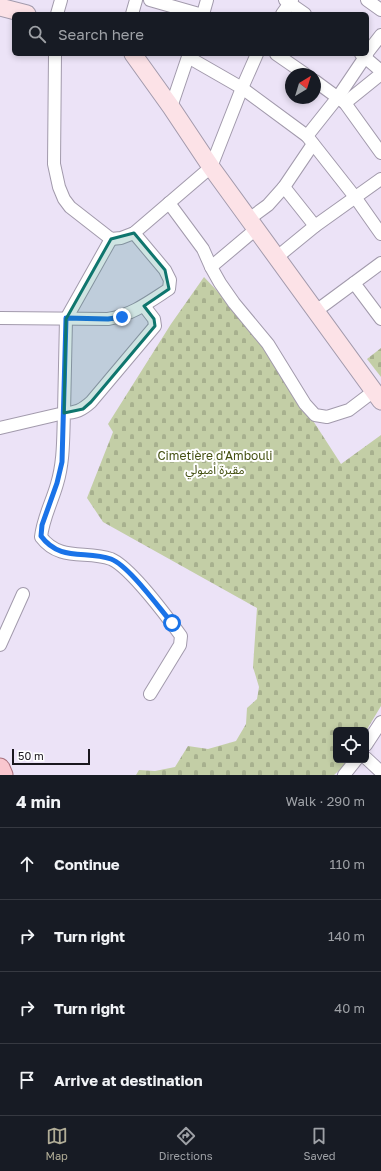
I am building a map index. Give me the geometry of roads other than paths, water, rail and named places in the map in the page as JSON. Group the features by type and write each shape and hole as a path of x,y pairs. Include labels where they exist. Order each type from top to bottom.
{"main road":[{"path":"0,768 3,775"}],"street":[{"path":"58,12 61,0"},
{"path":"133,12 136,0"},
{"path":"150,0 192,12"},
{"path":"204,12 207,0"},
{"path":"367,0 381,10"},
{"path":"283,12 289,1 303,12"},
{"path":"0,6 20,12"},
{"path":"369,50 381,35"},
{"path":"55,56 54,164 59,187 64,199 70,207 111,239 121,238 134,233 211,166 256,56"},
{"path":"134,56 276,258 377,396 349,410 327,417 315,415 305,404 268,344 234,303 211,267 203,249 169,203"},
{"path":"171,107 188,56 242,88 310,140 355,197 381,234"},
{"path":"279,56 296,68"},
{"path":"211,267 253,224 284,187 310,140 342,100 364,56"},
{"path":"366,56 381,71"},
{"path":"342,100 381,74"},
{"path":"321,85 342,100 381,153"},
{"path":"276,258 315,226 381,179"},
{"path":"284,187 315,226"},
{"path":"0,318 108,319 122,317 144,306 169,289 170,280 165,270 134,233"},
{"path":"111,239 66,318 62,462 57,483 42,525 41,536 47,544 60,551 73,555 112,559 120,565 147,593 181,636 180,645 150,694"},
{"path":"316,311 381,264"},
{"path":"354,283 381,319"},
{"path":"0,428 64,413 75,413 83,409 91,402 155,326 154,318 144,306"},
{"path":"0,645 23,594"},
{"path":"369,740 381,722"},
{"path":"369,761 381,772"},
{"path":"344,775 354,763"}],"park label":[{"name":"Cimetière d'Ambouli مقبرة أمبولي","path":"215,463"}]}
